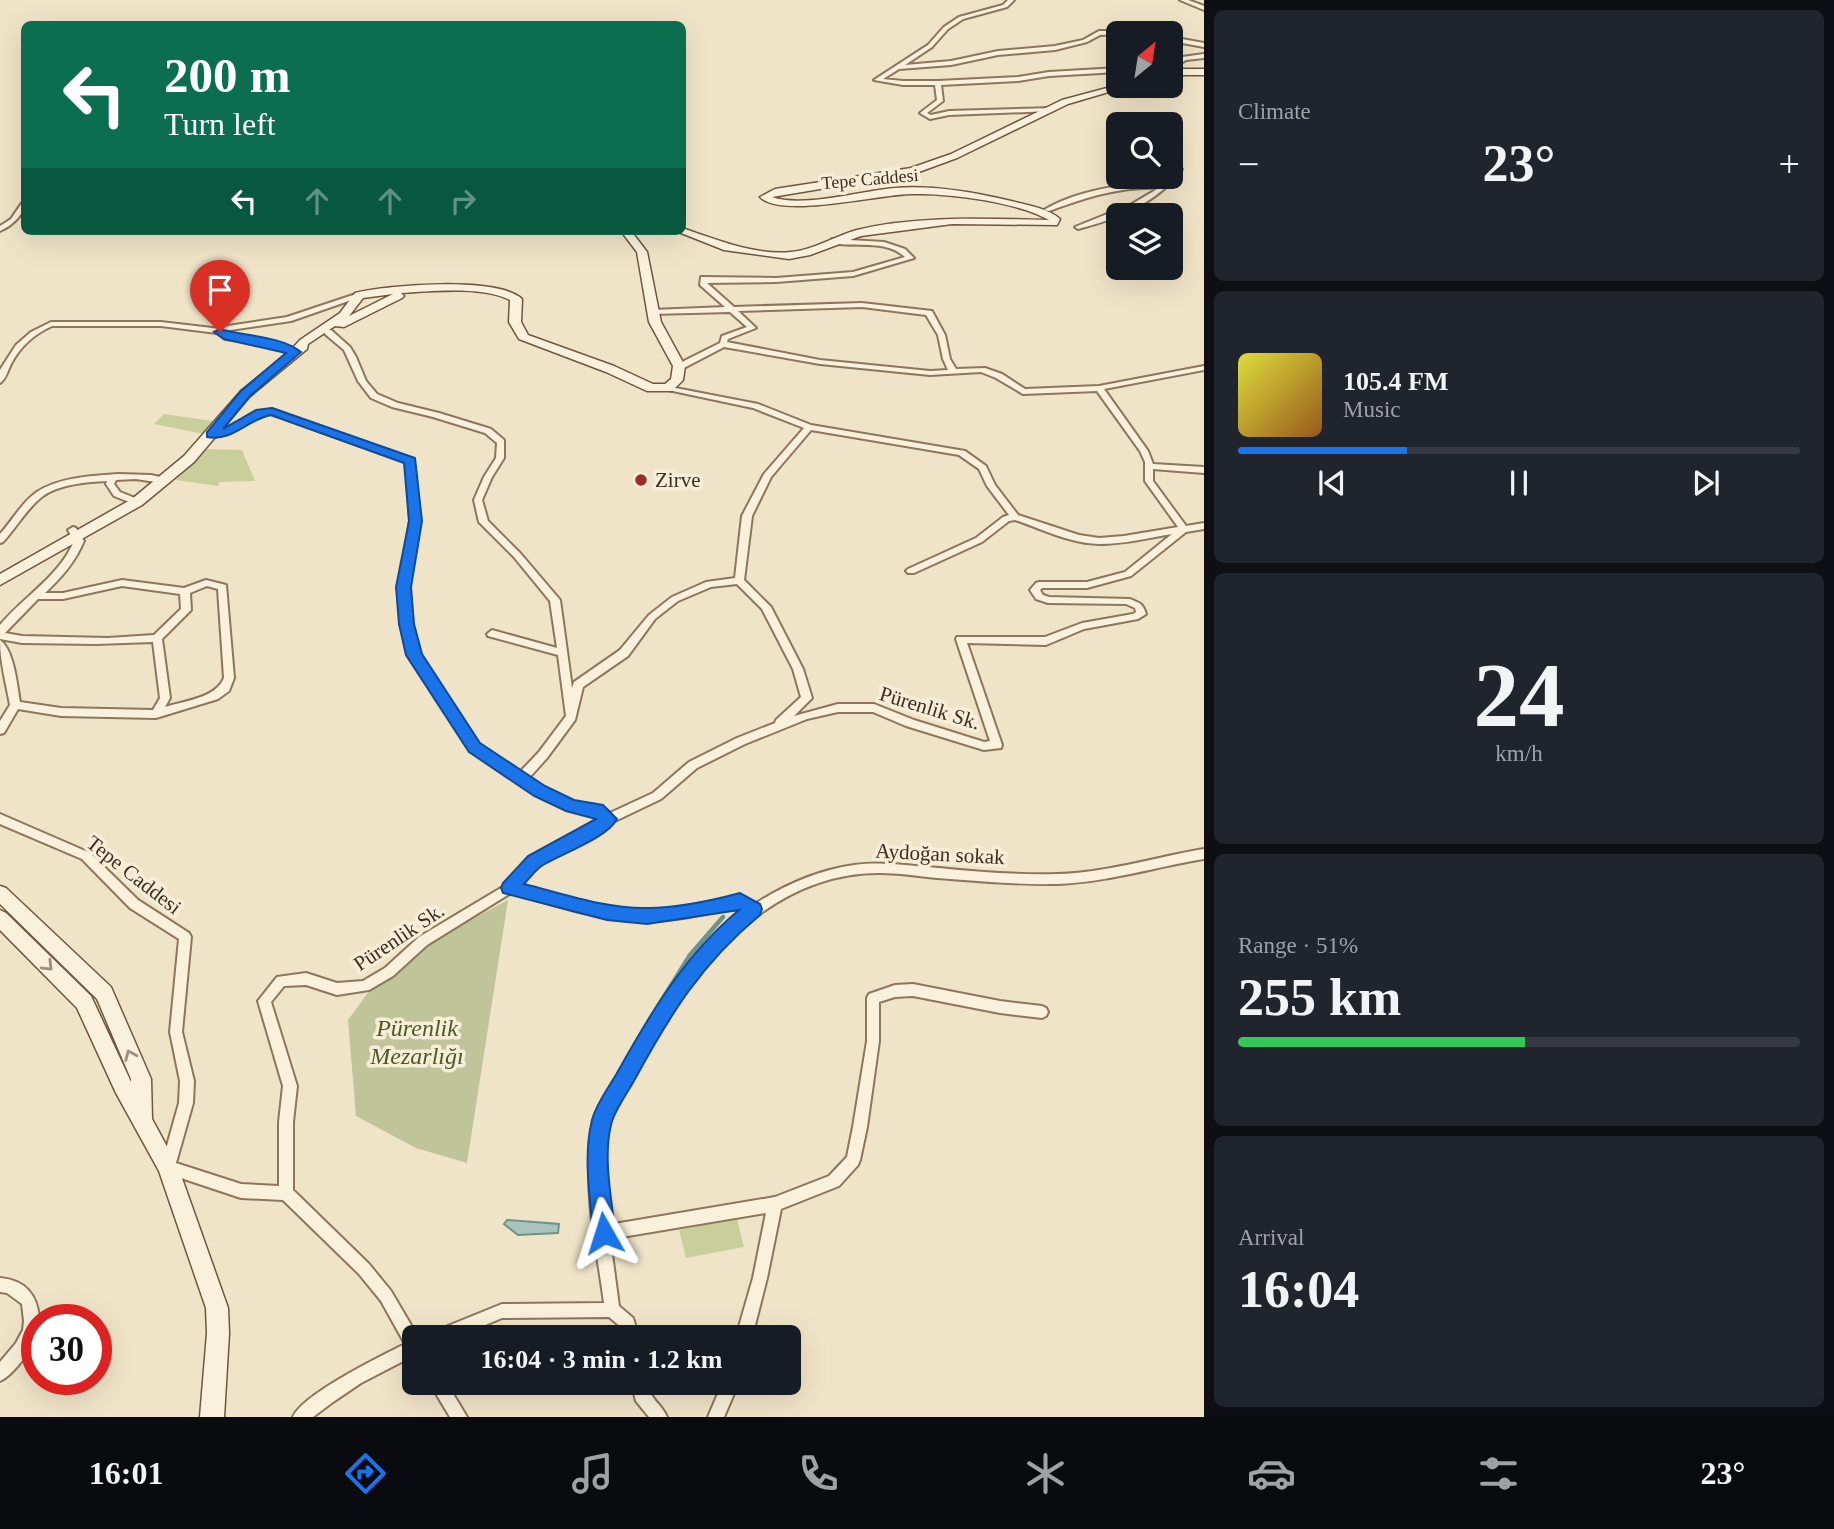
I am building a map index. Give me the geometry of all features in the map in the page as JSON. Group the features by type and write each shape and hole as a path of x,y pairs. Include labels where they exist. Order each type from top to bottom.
{"street":[{"path":"1011,0 1005,6 961,18 946,28 930,46 878,81 938,83 1106,71"},
{"path":"1183,0 1204,8"},
{"path":"897,67 951,63 998,52 1065,46 1085,41 1099,33 1106,33"},
{"path":"1183,41 1204,45"},
{"path":"1183,59 1204,56"},
{"path":"1183,72 1204,72"},
{"path":"938,83 940,101 923,113 924,116 1052,109"},
{"name":"Tepe Caddesi","path":"686,233 728,248 782,256 806,253 859,233 952,221 1056,222 1048,215 999,200 934,192 893,191 826,201 781,203 770,202 765,197 775,192 913,171 954,156 1076,98 1106,91"},
{"path":"1047,210 1106,188"},
{"path":"1078,227 1105,220 1160,189"},
{"path":"0,229 13,220 21,208"},
{"path":"629,235 645,258 652,312 659,333 679,367 677,380 668,388"},
{"path":"723,344 725,338 752,328 702,280 776,280 853,274 910,258 905,253 874,242 835,241"},
{"path":"0,381 15,350 35,332 51,324 161,324 221,331 288,319 354,300 407,294 495,290 508,293 516,299 514,322 523,337 610,369 651,388 668,388 755,406 809,427 962,453 984,468 991,486 1015,517"},
{"path":"221,331 224,336 260,341 295,352 375,299"},
{"path":"0,580 131,501 158,479 175,470 211,435 246,394 304,342 344,315 354,300"},
{"path":"652,312 862,305 929,313 930,322 943,338 945,359 954,371"},
{"path":"328,332 342,341 351,353 358,366 360,382 376,398 488,431 501,442 500,458 478,500 484,522 517,555 555,600 571,717"},
{"path":"679,367 723,344 820,362 930,373 972,369 991,373 1023,392 1099,388 1204,368"},
{"path":"1099,388 1144,451 1150,466 1148,476 1152,487 1184,528"},
{"path":"211,435 229,432 261,413 272,411 410,461 415,521 404,587 407,624 414,655 474,747 540,791 572,807 597,809 609,819"},
{"path":"739,581 747,516 766,476 809,427"},
{"path":"1150,466 1204,470"},
{"path":"0,540 40,494 62,484 112,479 158,479"},
{"path":"112,479 110,484 113,490 131,501"},
{"path":"911,571 979,540 1006,519 1015,517 1088,540 1124,539 1204,526"},
{"name":"Pürenlik Sk.","path":"286,1193 286,1122 290,1086 264,1000 281,981 306,979 337,989 365,986 389,972 423,941 510,888 534,861 657,796 693,765 805,716 838,708 874,708 984,746 997,745 961,639 1046,641 1082,626 1135,617 1141,614 1139,607 1127,601 1048,600 1039,597 1035,590 1040,585 1087,585 1128,574 1184,528"},
{"path":"0,569 75,533"},
{"path":"75,533 76,549 0,634 22,641 55,639 129,642 156,638 186,610 185,591"},
{"path":"522,778 571,717 578,685 624,653 652,617 675,599 709,584 739,581 766,607 798,669 807,698 776,728"},
{"path":"15,705 61,712 156,714 214,696 225,688 229,678 223,587 206,583 185,591 122,583 63,596 35,596"},
{"path":"492,634 562,653"},
{"path":"156,638 165,698 156,714"},
{"path":"0,645 9,668 15,705 0,730"},
{"name":"Tepe Caddesi","path":"0,819 86,856 134,904 185,937 176,1032 187,1080 186,1102 168,1167"},
{"name":"Aydoğan sokak","path":"612,1310 598,1158 602,1120 644,1043 682,982 719,938 753,909 808,881 845,871 888,868 1058,879 1107,876 1131,868 1204,854"},
{"path":"510,888 607,912 647,916 708,909 740,901 753,909"},
{"path":"0,893 104,993 141,1079 145,1121"},
{"path":"0,918 84,1002 123,1086 145,1121 168,1167 217,1308 218,1333 212,1417"},
{"path":"604,1233 775,1203 835,1181 853,1160 873,1041 873,998 895,991 913,990 1000,1007 1042,1012"},
{"path":"168,1167 241,1191 286,1193 364,1269 386,1296 402,1325"},
{"path":"747,1325 775,1203"},
{"path":"0,1285 9,1286 28,1299 33,1320 25,1343 0,1373"},
{"path":"468,1325 502,1311 612,1310 628,1325"},
{"path":"301,1417 344,1385 402,1354"},
{"path":"445,1395 459,1417"},
{"path":"641,1395 659,1417"},
{"path":"716,1417 725,1395"}],"green space":[{"path":"164,414 220,422 208,435 154,424"},
{"path":"206,449 242,450 255,481 220,482 218,486 176,480"},
{"name":"Pürenlik Mezarlığı","path":"508,900 467,1163 416,1148 356,1116 348,1020 367,994 426,944"},
{"path":"737,1219 744,1247 686,1258 679,1230"}],"water":[{"path":"507,1220 559,1224 558,1233 518,1235 504,1224"}],"waterway":[{"path":"647,1024 690,955 723,917"}],"place":[{"name":"Zirve","path":"641,480"}],"route":[{"path":"220,332 228,337 260,341 295,352 237,402 211,435 229,432 261,413 272,411 410,461 415,521 404,587 407,624 414,655 474,747 540,791 572,807 597,809 609,819 582,837 534,861 510,888 607,912 647,916 708,909 740,901 753,909 719,938 682,982 644,1043 602,1120 598,1158 604,1233"}]}
